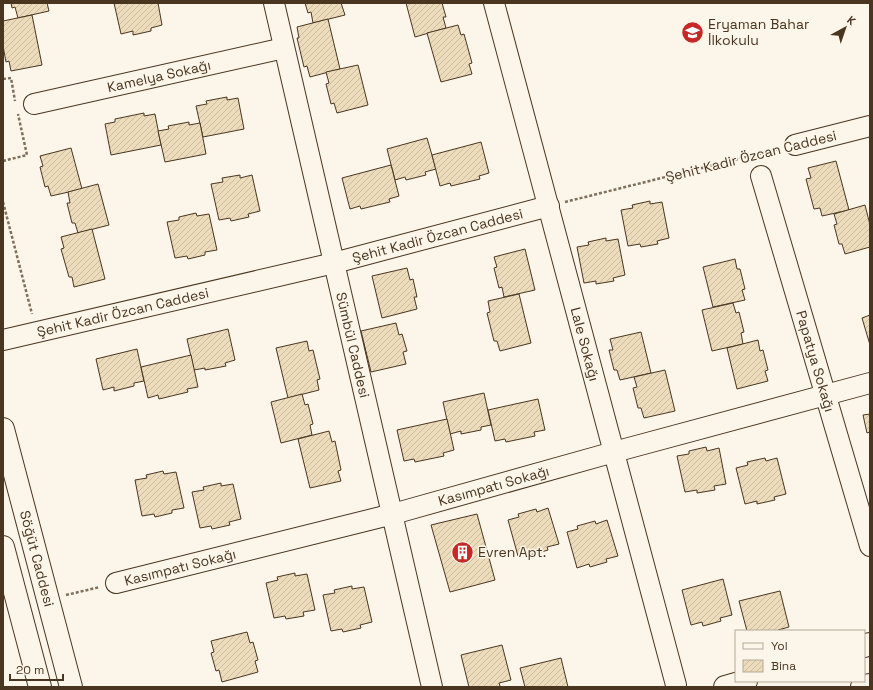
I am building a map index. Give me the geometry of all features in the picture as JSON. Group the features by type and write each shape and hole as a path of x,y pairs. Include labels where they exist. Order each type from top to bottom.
{"main road":[{"name":"Söğüt Caddesi","path":"3,429 71,687"},
{"path":"3,547 40,687"},
{"path":"725,687 742,682"},
{"path":"862,687 870,685"}],"street":[{"name":"Sümbül Caddesi","path":"274,3 432,687"},
{"name":"Lale Sokağı","path":"494,3 676,685"},
{"name":"Kamelya Sokağı","path":"34,104 284,48"},
{"name":"Şehit Kadir Özcan Caddesi","path":"795,145 870,126"},
{"name":"Papatya Sokağı","path":"761,176 870,546"},
{"name":"Şehit Kadir Özcan Caddesi","path":"3,340 334,263 549,206"},
{"name":"Kasımpatı Sokağı","path":"116,583 393,514 614,452 870,383"}],"path":[{"path":"3,79 11,78 27,155 3,161"},
{"name":"Şehit Kadir Özcan Caddesi","path":"549,206 795,145"},
{"path":"3,202 36,332"},
{"path":"48,600 116,583"}],"building":[{"path":"11,3 47,3 49,11 18,18 15,7 12,8"},
{"path":"114,3 158,3 162,25 151,28 151,31 133,35 133,31 121,34"},
{"path":"305,3 341,3 345,15 313,23 311,12 308,13"},
{"path":"406,3 442,3 446,17 443,17 446,28 415,37"},
{"path":"32,15 42,65 11,71 9,61 6,62 3,46 3,21"},
{"path":"328,19 340,69 310,77 307,66 304,67 297,38 299,38 297,27"},
{"path":"458,25 461,35 464,34 472,63 469,64 472,74 441,82 427,33"},
{"path":"358,65 368,105 337,113 334,103 331,104 326,84 329,83 326,72"},
{"path":"227,97 227,100 238,98 244,129 203,137 196,106 207,104 206,101"},
{"path":"144,113 144,116 155,114 161,145 111,155 105,124 115,122 115,119"},
{"path":"189,122 189,125 200,123 206,154 165,162 158,131 169,129 168,126"},
{"path":"427,138 436,169 425,172 426,175 406,180 405,177 395,180 387,149"},
{"path":"481,142 489,173 479,176 480,179 451,186 450,183 440,186 432,155"},
{"path":"71,148 82,189 51,196 48,186 45,187 40,167 43,166 40,156"},
{"path":"836,161 849,210 822,216 820,208 814,209 806,179 811,178 808,168"},
{"path":"391,165 399,196 389,199 390,202 361,209 360,206 350,209 342,178"},
{"path":"240,175 240,178 252,175 260,211 248,214 249,217 231,221 230,218 219,220 211,184 223,182 222,178"},
{"path":"98,184 109,225 78,233 75,223 72,223 67,203 70,203 68,192"},
{"path":"650,201 650,204 662,202 669,238 657,241 658,244 641,247 640,244 628,246 621,210 633,208 632,205"},
{"path":"865,205 870,225 870,247 845,254 842,244 839,244 834,225 837,224 834,214"},
{"path":"196,213 197,216 209,214 217,250 205,252 205,255 188,259 187,256 175,258 167,222 179,220 179,217"},
{"path":"92,229 105,279 74,287 72,277 69,277 61,249 64,248 61,237"},
{"path":"606,238 606,241 618,239 625,275 613,278 614,281 596,284 596,281 584,283 577,247 589,245 588,242"},
{"path":"525,249 535,290 504,297 502,287 499,288 494,268 497,267 494,257"},
{"path":"735,259 737,269 740,269 745,289 742,290 745,300 713,307 703,267"},
{"path":"407,268 410,280 413,279 417,297 414,297 417,309 382,318 372,276"},
{"path":"519,294 531,343 500,351 497,341 494,341 487,313 490,312 488,301"},
{"path":"733,303 736,313 739,312 744,332 741,333 743,344 712,351 702,310"},
{"path":"870,315 870,345 862,318"},
{"path":"396,323 399,335 402,334 407,351 403,352 406,364 371,372 361,331"},
{"path":"228,329 235,360 225,363 226,366 205,370 205,368 194,370 187,339"},
{"path":"641,332 651,373 620,380 617,370 614,370 609,350 613,350 610,339"},
{"path":"758,340 760,351 763,350 768,370 765,371 768,381 737,389 727,348"},
{"path":"307,341 309,351 313,350 320,379 317,380 319,390 288,398 276,348"},
{"path":"137,349 144,381 134,383 134,386 114,391 114,387 103,390 96,359"},
{"path":"191,355 198,387 187,389 188,392 159,399 158,395 148,398 141,367"},
{"path":"665,370 675,411 644,418 641,408 638,408 633,388 637,387 634,377"},
{"path":"484,393 491,425 481,427 481,430 461,434 461,431 450,434 443,402"},
{"path":"302,394 305,405 308,404 313,424 310,425 312,435 281,443 271,402"},
{"path":"538,399 545,430 534,432 535,436 506,442 505,439 495,441 488,410"},
{"path":"870,414 870,432 867,433 863,415"},
{"path":"447,419 454,450 443,453 444,456 415,462 414,459 404,461 397,430"},
{"path":"329,431 332,442 335,441 341,470 338,471 341,481 310,488 298,439"},
{"path":"706,447 707,451 719,448 726,484 714,486 715,490 697,493 697,490 685,492 677,456 689,454 689,451"},
{"path":"765,458 766,461 777,458 786,494 774,497 775,500 757,504 757,501 745,504 736,468 748,465 747,462"},
{"path":"163,471 164,474 176,472 184,508 172,510 172,513 155,517 154,514 142,516 135,480 147,478 146,475"},
{"path":"221,483 221,486 233,484 241,519 229,522 230,525 212,529 211,526 200,528 192,492 204,490 203,487"},
{"path":"548,508 559,544 547,547 548,550 531,555 530,552 518,556 508,520 519,517 518,514 536,509 537,512"},
{"name":"Evren Apt.","path":"477,514 495,580 450,592 431,525"},
{"path":"607,520 618,556 606,559 607,562 590,567 589,564 577,568 567,532 578,529 577,526 595,521 596,524"},
{"path":"295,573 295,576 307,574 315,610 303,612 304,616 286,619 285,616 274,618 266,583 278,580 277,577"},
{"path":"723,579 732,615 720,618 721,621 703,626 702,622 691,625 682,590"},
{"path":"352,586 352,589 364,587 372,622 360,625 361,628 343,632 342,629 331,631 323,595 335,593 334,590"},
{"path":"780,591 789,627 778,630 747,630 739,601"},
{"path":"247,632 250,643 253,642 258,660 255,661 258,672 222,682 219,670 216,671 211,653 214,652 211,641"},
{"path":"502,645 511,680 499,683 500,686 497,687 469,687 461,655"},
{"path":"561,658 568,687 525,687 520,668"}],"place":[{"name":"Eryaman Bahar İlkokulu","path":"692,32"},
{"name":"Evren Apt.","path":"463,552"}]}
